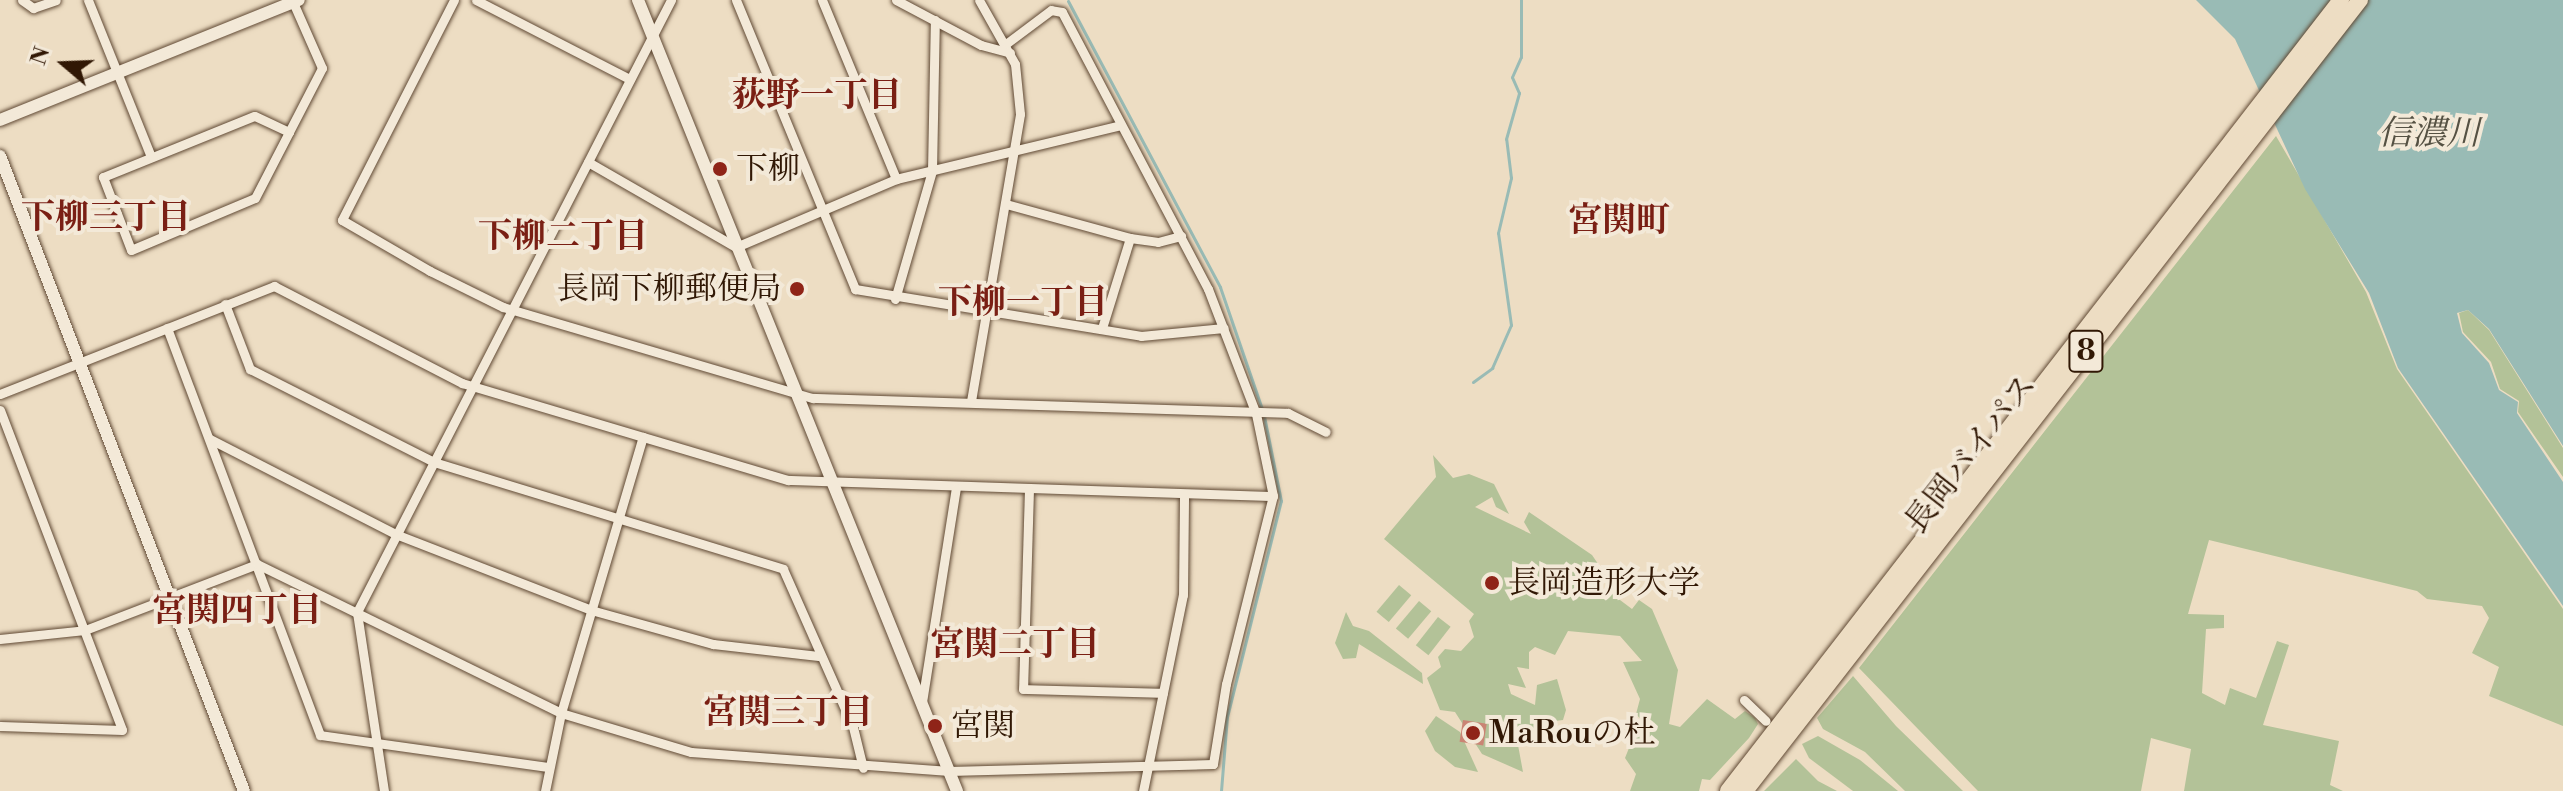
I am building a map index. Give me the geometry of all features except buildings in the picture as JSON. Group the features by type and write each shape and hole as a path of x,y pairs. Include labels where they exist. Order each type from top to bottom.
{"highway":[{"name":"長岡バイパス","path":"1745,791 1807,697 2341,0"},
{"name":"長岡バイパス","path":"1728,791 1807,697 2360,0"}],"street":[{"path":"22,0 33,8 56,0"},
{"path":"88,0 151,157"},
{"path":"454,0 342,220 512,310 797,395 1301,415 1326,432"},
{"path":"476,0 630,79"},
{"path":"638,0 957,791"},
{"path":"384,791 357,612 671,0"},
{"path":"822,0 896,179"},
{"path":"896,0 935,20 1009,48"},
{"path":"971,401 1016,151 1020,100 1009,48 979,0"},
{"path":"0,120 294,1 322,68 255,198 131,250 103,177 254,116 289,132"},
{"path":"740,1 855,289 895,299 1157,337 1224,328"},
{"path":"0,639 85,630 174,599 257,564 561,713 691,752 863,768 949,771 1213,764 1226,684 1273,496 1256,414 1224,328 1181,236 1062,12 1051,10 1009,48"},
{"path":"895,299 932,171 935,20"},
{"path":"736,247 896,179 1121,125"},
{"path":"0,156 79,364 174,599 244,791"},
{"path":"588,162 736,247"},
{"path":"1006,204 1130,238 1158,242 1181,236"},
{"path":"1102,328 1130,238"},
{"path":"0,394 225,304 279,287 472,386 788,480 956,488 1273,496"},
{"path":"225,304 250,369 434,462 783,569 818,656 853,727 863,768"},
{"path":"167,328 320,735 549,767"},
{"path":"0,410 122,730 0,726"},
{"path":"545,791 561,713 643,437"},
{"path":"210,439 398,535 591,610 713,644 818,656"},
{"path":"922,704 956,488"},
{"path":"1029,489 1023,689 1163,693"},
{"path":"1143,791 1183,595 1184,495"},
{"path":"1744,700 1766,721"}],"green space":[{"path":"2276,136 2366,292 2397,369 2563,609 2563,726 2489,696 2499,667 2472,653 2489,618 2482,606 2427,599 2417,591 2209,540 2188,614 2224,615 2224,628 2206,629 2202,693 2225,705 2230,688 2256,698 2277,641 2289,645 2263,725 2339,741 2330,785 2343,791 2184,791 2191,749 2151,738 2141,791 1978,791 1859,668"},
{"path":"2468,310 2489,330 2563,448 2563,477 2518,412 2519,401 2500,389 2491,362 2463,332 2459,313"},
{"path":"1433,455 1453,478 1469,474 1494,484 1509,514 1496,507 1492,497 1475,507 1531,534 1524,522 1529,512 1592,555 1609,580 1588,593 1612,594 1632,609 1639,600 1652,609 1678,670 1669,724 1680,727 1707,699 1735,719 1745,711 1755,718 1758,724 1749,738 1710,780 1702,779 1699,791 1630,791 1636,774 1625,758 1631,743 1626,728 1646,725 1636,714 1640,699 1623,662 1642,661 1620,636 1568,631 1555,655 1535,647 1529,652 1529,669 1517,667 1526,688 1508,684 1511,694 1535,705 1537,685 1557,679 1566,710 1563,720 1547,722 1550,747 1518,745 1523,772 1482,754 1455,712 1440,710 1427,678 1441,667 1438,657 1445,649 1461,651 1474,637 1469,621 1474,614 1384,539 1436,477"},
{"path":"1399,585 1411,595 1389,622 1377,612"},
{"path":"1419,601 1431,611 1408,639 1396,629"},
{"path":"1346,612 1353,626 1369,631 1422,673 1423,684 1359,644 1356,658 1343,659 1335,643"},
{"path":"1438,617 1451,627 1428,655 1416,645"},
{"path":"1853,676 1896,726 1963,791 1905,791 1865,752 1823,729 1817,718"},
{"path":"1436,716 1460,732 1478,772 1455,767 1435,751 1425,731"},
{"path":"1818,736 1860,760 1898,791 1853,791 1809,758 1802,744"},
{"path":"1796,759 1818,781 1837,791 1764,791"}],"water":[{"name":"信濃川","path":"2196,0 2563,0 2563,446 2489,329 2468,310 2457,313 2462,333 2489,363 2499,390 2518,402 2517,413 2563,482 2563,606 2398,368 2369,293 2305,189 2235,39"}],"waterway":[{"path":"1473,382 1492,368 1511,325 1498,233 1511,178 1506,139 1519,93 1512,77 1521,57 1521,0"},
{"path":"1068,1 1220,287 1262,409"},
{"path":"1221,791 1227,717 1281,501 1264,416"}],"place":[{"name":"下柳","path":"720,169"},
{"name":"長岡下柳郵便局","path":"797,289"},
{"name":"長岡造形大学","path":"1492,583"},
{"name":"宮関","path":"935,726"},
{"name":"MaRouの杜","path":"1473,733"}],"district":[{"name":"荻野一丁目","path":"817,97"},
{"name":"下柳三丁目","path":"106,219"},
{"name":"宮関町","path":"1619,222"},
{"name":"下柳二丁目","path":"563,238"},
{"name":"下柳一丁目","path":"1023,304"},
{"name":"宮関四丁目","path":"237,612"},
{"name":"宮関二丁目","path":"1015,646"},
{"name":"宮関三丁目","path":"788,714"}]}
